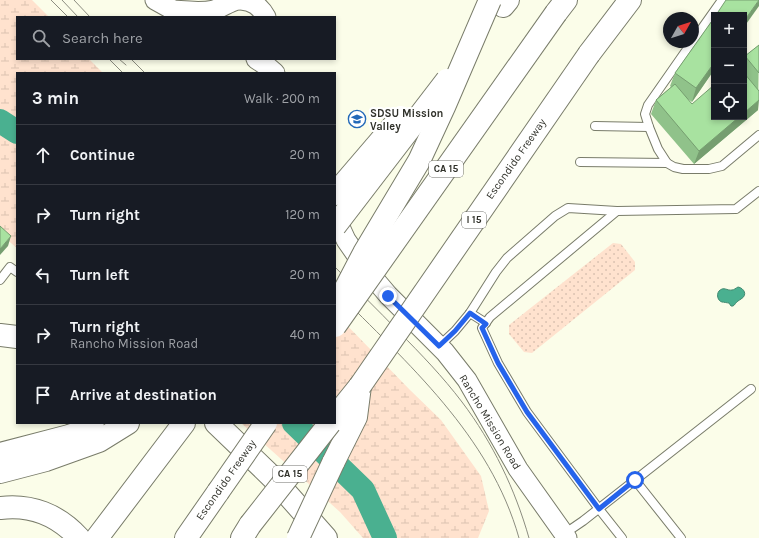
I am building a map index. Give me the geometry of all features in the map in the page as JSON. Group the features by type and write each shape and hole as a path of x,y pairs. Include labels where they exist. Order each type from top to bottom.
{"main road":[{"name":"Escondido Freeway","path":"336,416 360,386 589,54 630,0"},
{"path":"336,193 500,2"},
{"path":"336,225 500,2"},
{"path":"336,306 364,253 419,161 444,107 500,2"},
{"name":"CA 15","path":"336,325 561,6"},
{"path":"0,335 16,337"},
{"path":"298,538 356,417 360,386"},
{"path":"0,454 69,436 124,424"},
{"path":"97,538 183,424"},
{"path":"217,424 272,477 326,538"},
{"name":"Escondido Freeway","path":"186,538 265,424"},
{"name":"CA 15","path":"246,531 329,424"},
{"path":"0,472 46,460 96,431"},
{"path":"0,508 32,510 46,514 61,522 79,538"}],"street":[{"path":"154,0 178,14 225,8"},
{"path":"241,0 254,3 261,9 265,16"},
{"path":"258,60 274,72"},
{"path":"277,60 285,72"},
{"name":"Rancho Mission Road","path":"336,218 346,240 366,269 388,296 445,352 467,380 518,469 565,536"}],"lane":[{"path":"699,33 722,0"},
{"path":"688,48 648,105 645,114 658,149 668,163 674,167 683,169 709,170 722,166 759,135"},
{"path":"595,126 649,127"},
{"path":"580,162 668,163"},
{"path":"439,346 455,331 470,313 496,272 507,258 555,216 568,208 617,211 736,209 759,190"},
{"path":"617,211 490,317 482,328 498,363 527,412 622,538"},
{"path":"0,280 10,267 16,271"},
{"path":"470,313 486,324"},
{"path":"565,536 751,389"},
{"path":"635,480 681,538"}],"green space":[{"path":"0,0 32,0 48,16 16,16 16,60 90,60 102,72 16,72 16,247 0,234"},
{"path":"613,243 621,244 635,262 635,270 532,353 524,352 509,334 509,325"},
{"path":"336,314 441,420 481,476 489,511 478,538 363,538 340,512 242,424 336,424"}],"shaded area":[{"path":"738,287 743,290 745,294 733,306 729,303 722,302 719,299 719,291 724,289 733,290"}],"building":[{"path":"726,0 759,0 747,17 747,12 718,12"},
{"path":"711,22 711,67 696,88 675,73 693,48 699,48 699,39"},
{"path":"759,45 759,73 747,58 747,54"},
{"path":"747,77 759,91 759,100 747,110"},
{"path":"675,84 692,104 711,88 711,120 735,120 699,151 656,100"},
{"path":"0,226 11,236 0,249"}],"waterway":[{"path":"0,121 16,131"},
{"path":"295,424 363,490 385,538"}],"tram line":[{"path":"51,0 67,16"},
{"path":"62,0 77,16"},
{"path":"74,0 89,16"},
{"path":"110,60 122,72"},
{"path":"120,60 126,65"},
{"path":"132,60 144,72"},
{"path":"336,268 432,366 455,393 473,418 493,450 510,484 529,538"},
{"path":"336,291 418,374 444,403 467,434 488,466 506,501 519,538"}],"place":[{"name":"SDSU Mission Valley","path":"357,119"}],"route":[{"path":"388,296 439,346 455,331 470,313 486,324 482,328 498,363 527,412 599,509 635,480"}]}
